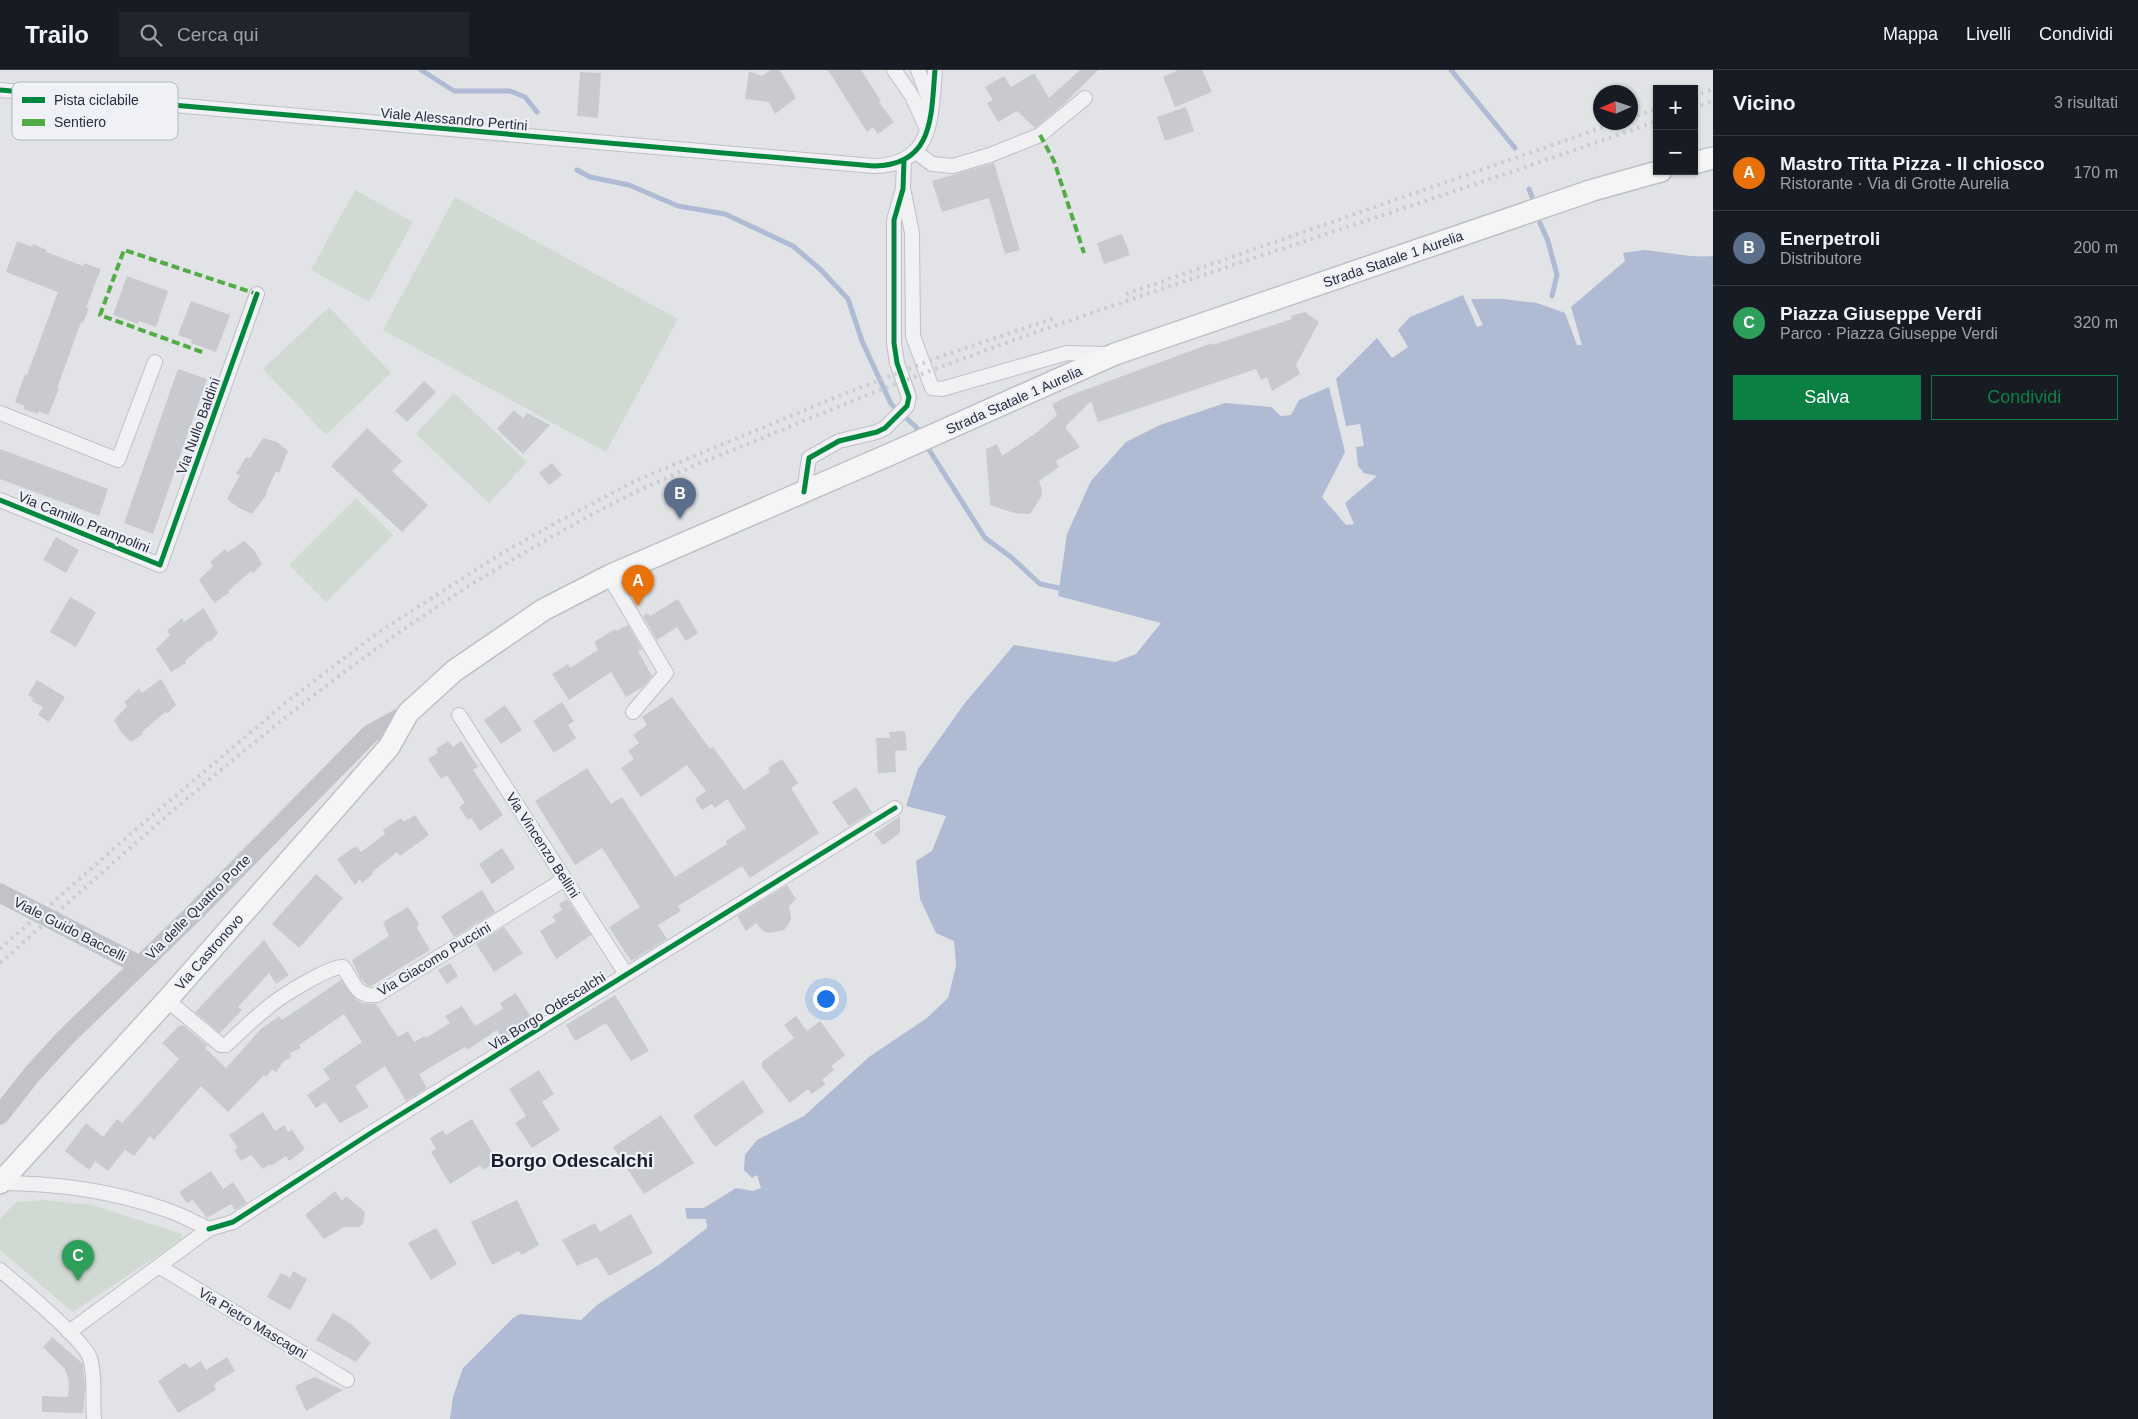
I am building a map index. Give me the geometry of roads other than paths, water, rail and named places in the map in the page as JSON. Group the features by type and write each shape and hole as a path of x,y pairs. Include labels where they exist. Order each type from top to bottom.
{"main road":[{"path":"1698,162 1713,158"},
{"name":"Strada Statale 1 Aurelia","path":"408,713 454,671 517,627 570,595 609,576 894,454 1115,354 1593,190 1653,173"},
{"name":"Via delle Quattro Porte","path":"0,1115 52,1052 192,915 370,734 408,713"},
{"name":"Via Castronovo","path":"0,1183 166,1000 389,747 408,713"},
{"name":"Viale Guido Baccelli","path":"0,893 140,965"}],"street":[{"path":"894,70 912,96 928,129"},
{"path":"918,70 932,107"},
{"path":"935,70 928,129 923,143 916,152 932,164 954,166 990,155 1040,135 1085,98"},
{"name":"Viale Alessandro Pertini","path":"178,106 874,166 890,166 916,152"},
{"path":"904,160 903,189 912,233 913,336 932,388 942,389 1067,353 1115,354"},
{"path":"804,492 809,458 839,442 885,428 908,406 909,397 897,363 894,343 894,220 903,189"},
{"name":"Via Nullo Baldini","path":"160,565 257,294"},
{"path":"0,413 118,460 155,362"},
{"name":"Via Camillo Prampolini","path":"0,500 160,565"},
{"path":"609,576 666,673 633,712"},
{"name":"Via Vincenzo Bellini","path":"459,715 626,974"},
{"name":"Via Borgo Odescalchi","path":"209,1229 233,1222 374,1131 895,808"},
{"name":"Via Giacomo Puccini","path":"166,1000 221,1045 226,1045 267,1008 336,966 343,967 361,992 368,996 377,995 565,879"},
{"path":"0,1183 38,1183 92,1190 168,1210 209,1229 160,1267 69,1332"},
{"name":"Via Pietro Mascagni","path":"160,1267 347,1380"},
{"path":"0,1270 69,1332 90,1358 94,1386 94,1419"}],"water":[{"path":"1644,250 1687,256 1713,256 1713,1419 450,1419 453,1397 463,1368 513,1318 520,1314 581,1320 597,1305 660,1264 707,1228 706,1219 687,1219 685,1208 704,1208 736,1188 753,1191 761,1188 757,1175 752,1178 744,1170 745,1155 757,1140 804,1116 869,1057 927,1018 948,998 956,966 954,941 936,933 920,899 916,861 932,851 946,816 906,806 918,769 964,704 1014,645 1115,662 1136,654 1161,623 1058,596 1067,534 1091,481 1126,442 1160,425 1225,403 1271,407 1281,416 1291,415 1299,400 1329,387 1345,452 1322,497 1346,525 1354,524 1345,503 1377,476 1364,473 1358,466 1356,447 1364,446 1360,424 1346,426 1336,379 1377,338 1392,358 1408,347 1398,330 1410,317 1463,295 1477,327 1483,325 1471,299 1503,299 1537,303 1565,313 1577,345 1582,345 1571,307 1625,261 1623,253"}],"waterway":[{"path":"421,70 454,91 510,91 525,97 537,112"},
{"path":"1451,70 1515,148"},
{"path":"577,170 590,177 629,185 678,206 725,214 793,246 821,270 848,299 862,341 891,404 916,427 921,435"},
{"path":"1529,189 1532,197"},
{"path":"1540,223 1548,241 1557,275 1552,296"},
{"path":"926,445 985,538 1011,557 1040,584 1059,588"}],"railway":[{"path":"1698,95 1713,89"},
{"path":"1698,107 1713,101"},
{"path":"1638,115 1653,110"},
{"path":"0,963 192,794 257,740 392,638 463,590 536,546 656,482 966,357 1653,122"},
{"path":"1126,294 1595,130"},
{"path":"0,949 135,830 289,700 376,634 499,555 637,480 836,397 942,356 1055,318"}],"place":[{"name":"Enerpetroli","path":"680,519"},
{"name":"Mastro Titta Pizza - Il chiosco","path":"638,606"},
{"name":"Piazza Giuseppe Verdi","path":"78,1281"}],"district":[{"name":"Borgo Odescalchi","path":"572,1160"}]}
